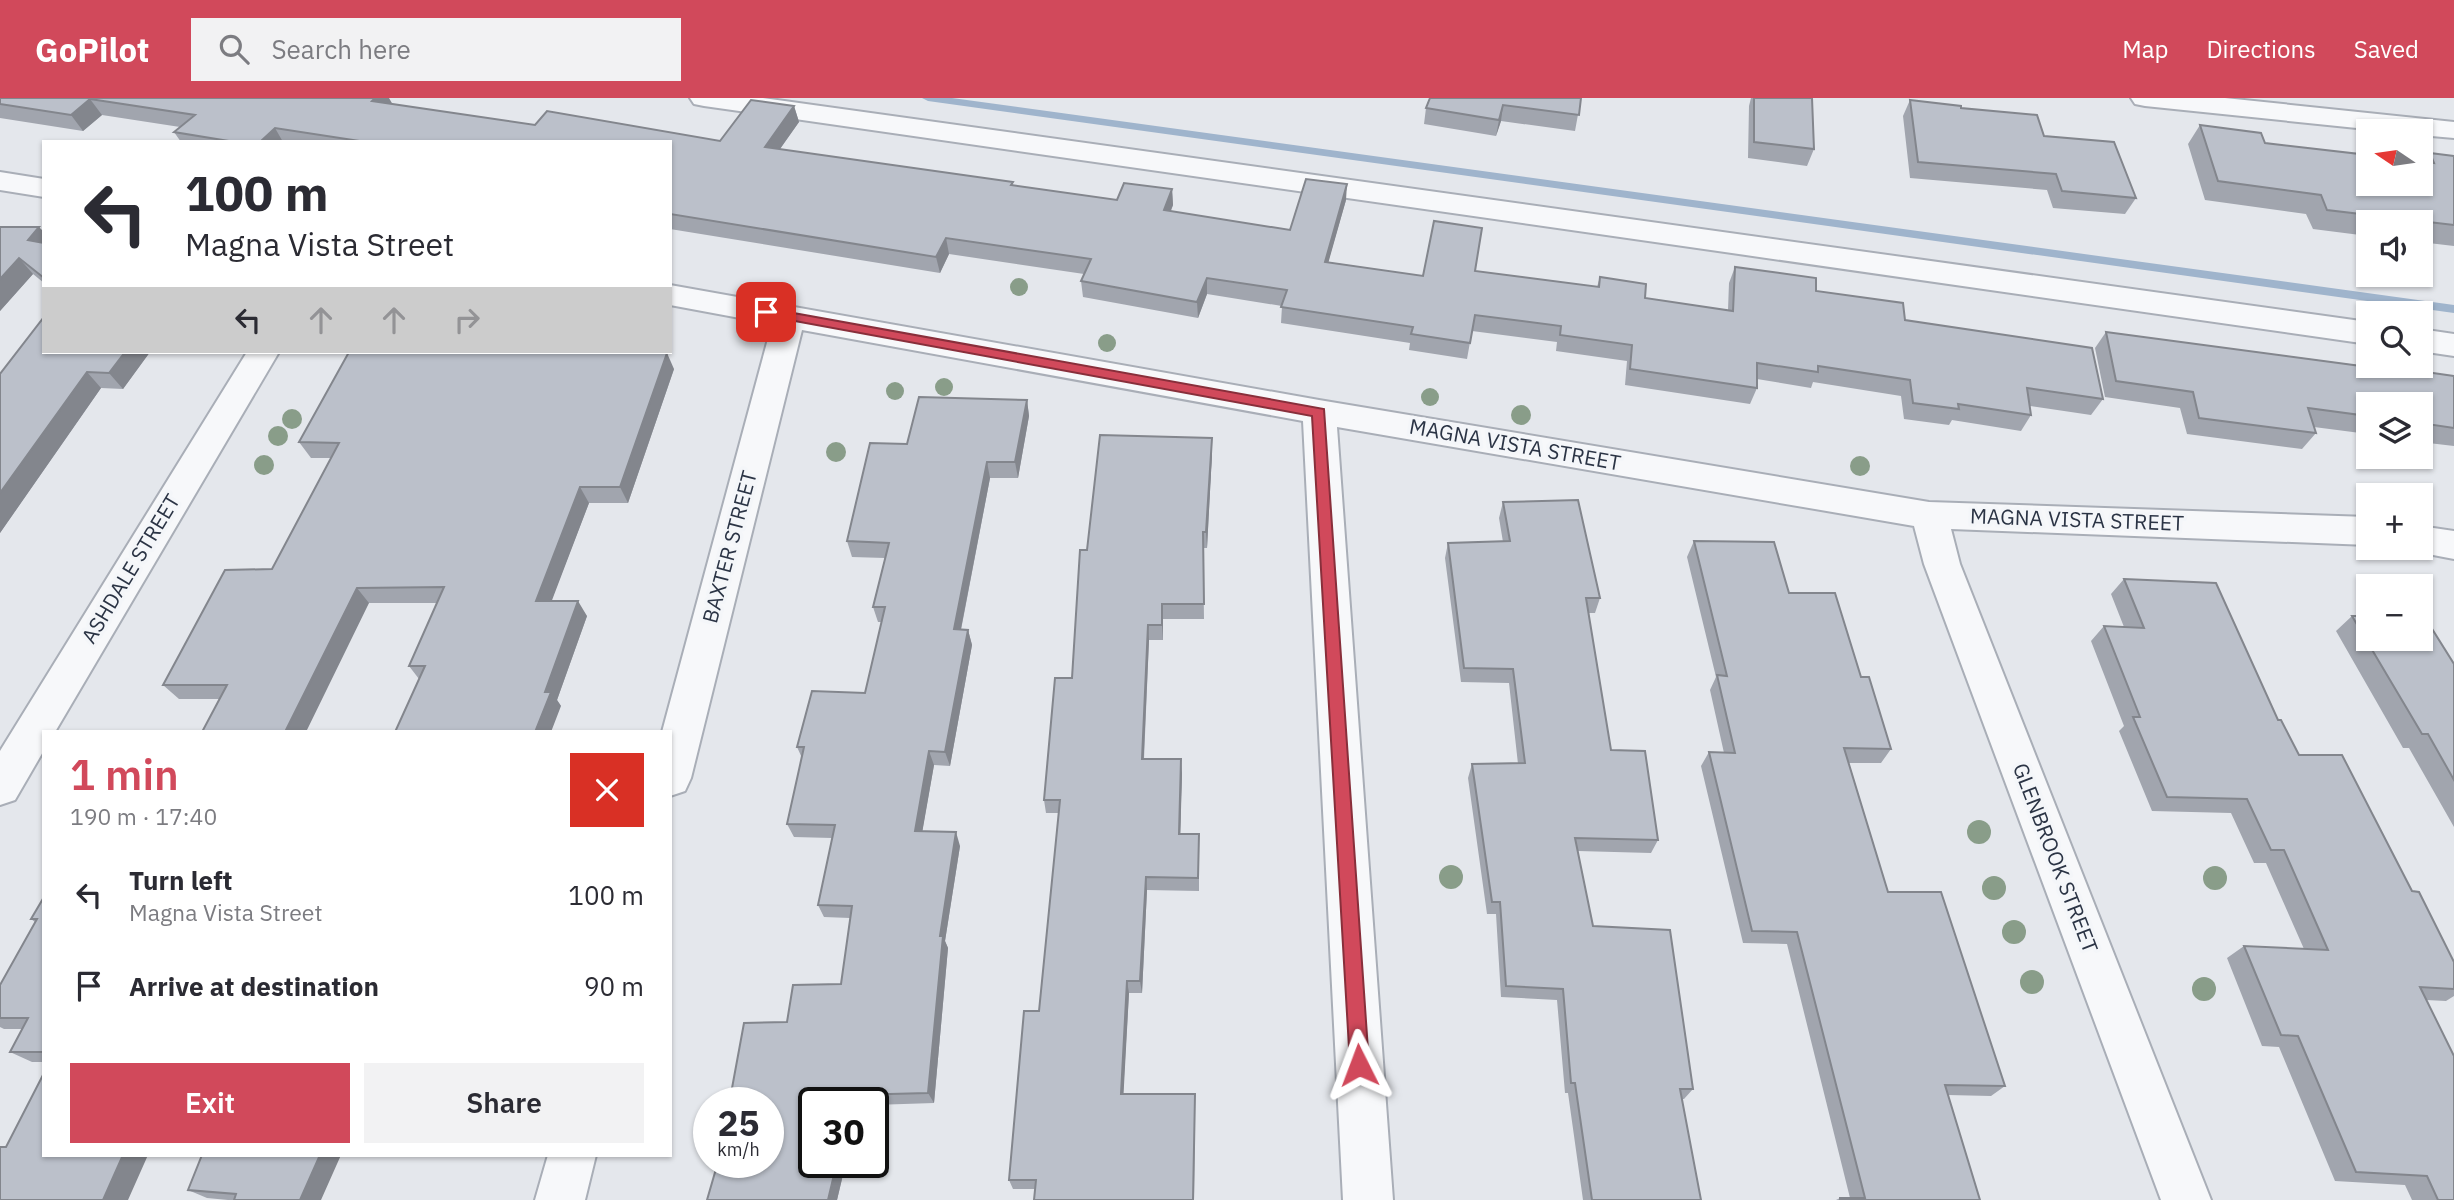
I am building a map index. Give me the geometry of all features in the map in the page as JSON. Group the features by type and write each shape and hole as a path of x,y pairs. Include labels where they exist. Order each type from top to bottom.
{"street":[{"path":"704,98 2356,331"},
{"path":"2145,98 2454,131"},
{"path":"2441,98 2454,124"},
{"path":"0,181 42,188"},
{"name":"MAGNA VISTA STREET","path":"672,295 1319,412 1929,514 2356,531"},
{"name":"BAXTER STREET","path":"672,770 790,316"},
{"path":"2433,342 2454,345"},
{"name":"ASHDALE STREET","path":"0,787 262,354"},
{"path":"1319,412 1368,1200"},
{"name":"GLENBROOK STREET","path":"1929,514 1941,564 2186,1200"},
{"path":"2433,542 2454,545"},
{"path":"561,1200 572,1157"}],"building":[{"path":"0,98 375,98 372,101 535,125 547,111 720,141 751,100 794,106 765,147 1013,182 1011,185 1117,200 1124,183 1172,189 1164,210 1290,230 1306,179 1347,184 1325,262 1423,276 1434,221 1482,228 1475,271 1599,287 1600,277 1646,284 1645,298 1733,311 1735,267 1816,278 1816,291 1903,303 1905,320 2092,348 2103,399 2027,388 2031,415 1958,404 1959,409 1913,403 1910,380 1818,366 1818,372 1757,363 1757,388 1630,369 1632,345 1560,335 1561,326 1475,315 1470,343 1411,334 1413,327 1281,307 1287,290 1207,278 1197,302 1081,281 1091,259 946,238 936,257 672,214 672,140 353,140 275,128 262,140 223,140 174,132 195,115 90,99 71,115 0,104"},
{"path":"1430,98 1581,98 1579,115 1503,105 1499,120 1426,108"},
{"path":"1754,98 1812,98 1814,149 1754,142"},
{"path":"1910,100 2037,115 2044,136 2114,142 2136,198 2062,191 2056,174 1918,162"},
{"path":"2200,125 2261,133 2265,143 2356,154 2356,196 2433,196 2433,153 2454,156 2454,225 2433,223 2433,210 2356,210 2356,213 2327,210 2321,195 2218,181"},
{"path":"0,227 39,227 28,240 42,243 42,276 19,258 0,279"},
{"path":"42,320 42,354 123,354 109,373 87,372 0,493 0,374"},
{"path":"2106,332 2356,365 2356,378 2433,378 2433,373 2454,376 2454,428 2433,425 2433,392 2356,392 2356,414 2308,408 2316,433 2199,418 2193,392 2116,381"},
{"path":"348,354 667,354 620,487 580,487 536,601 578,601 545,692 551,692 536,730 396,730 425,666 409,666 444,587 357,588 286,730 203,730 227,685 163,685 225,570 272,569 339,443 299,442"},
{"path":"919,397 1027,400 1015,462 987,462 954,629 968,630 945,752 929,751 915,831 956,832 940,936 943,936 928,1093 889,1094 889,1087 798,1087 798,1178 833,1178 828,1200 707,1200 713,1178 784,1178 784,1087 732,1087 744,1023 787,1022 793,985 841,984 852,906 818,905 835,825 787,824 804,747 797,747 812,691 865,693 885,607 873,607 889,543 847,541 870,443 907,444"},
{"path":"1100,435 1212,438 1206,532 1203,532 1204,604 1162,604 1162,625 1148,625 1142,759 1181,759 1179,834 1199,834 1198,878 1146,877 1140,981 1127,981 1121,1094 1195,1094 1193,1200 1034,1200 1036,1180 1009,1180 1024,1011 1039,1011 1060,800 1044,800 1055,678 1072,678 1080,550 1087,550"},
{"path":"1578,500 1600,598 1586,598 1611,750 1645,751 1658,840 1575,838 1593,926 1670,930 1693,1089 1680,1089 1701,1200 1592,1200 1575,1083 1571,1083 1563,989 1506,986 1500,902 1492,902 1472,764 1525,763 1513,669 1464,668 1448,543 1510,541 1503,502"},
{"path":"1694,541 1774,542 1789,593 1835,593 1861,677 1869,677 1891,749 1844,748 1888,892 1941,892 2005,1086 1945,1085 1980,1200 1840,1200 1865,1198 1797,932 1752,931 1709,752 1735,753 1717,675 1727,676"},
{"path":"2124,579 2216,583 2278,720 2281,720 2299,755 2342,755 2412,891 2419,892 2454,962 2454,989 2420,987 2454,1056 2454,1200 2438,1200 2427,1176 2356,1172 2298,1036 2281,1035 2244,946 2328,950 2284,850 2271,850 2247,799 2167,797 2133,717 2140,717 2104,626 2144,628"},
{"path":"2433,630 2454,664 2454,780 2428,734 2422,734 2373,651 2433,651"},
{"path":"42,900 42,1052 10,1052 28,1018 0,1018 0,985 37,919 31,919"},
{"path":"42,1077 42,1157 122,1157 103,1200 0,1200 0,1147 6,1147"},
{"path":"201,1157 319,1157 300,1200 234,1200 236,1194 188,1190"}],"waterway":[{"path":"928,98 2454,309"}],"route":[{"path":"766,312 1319,412 1359,1065"}]}
